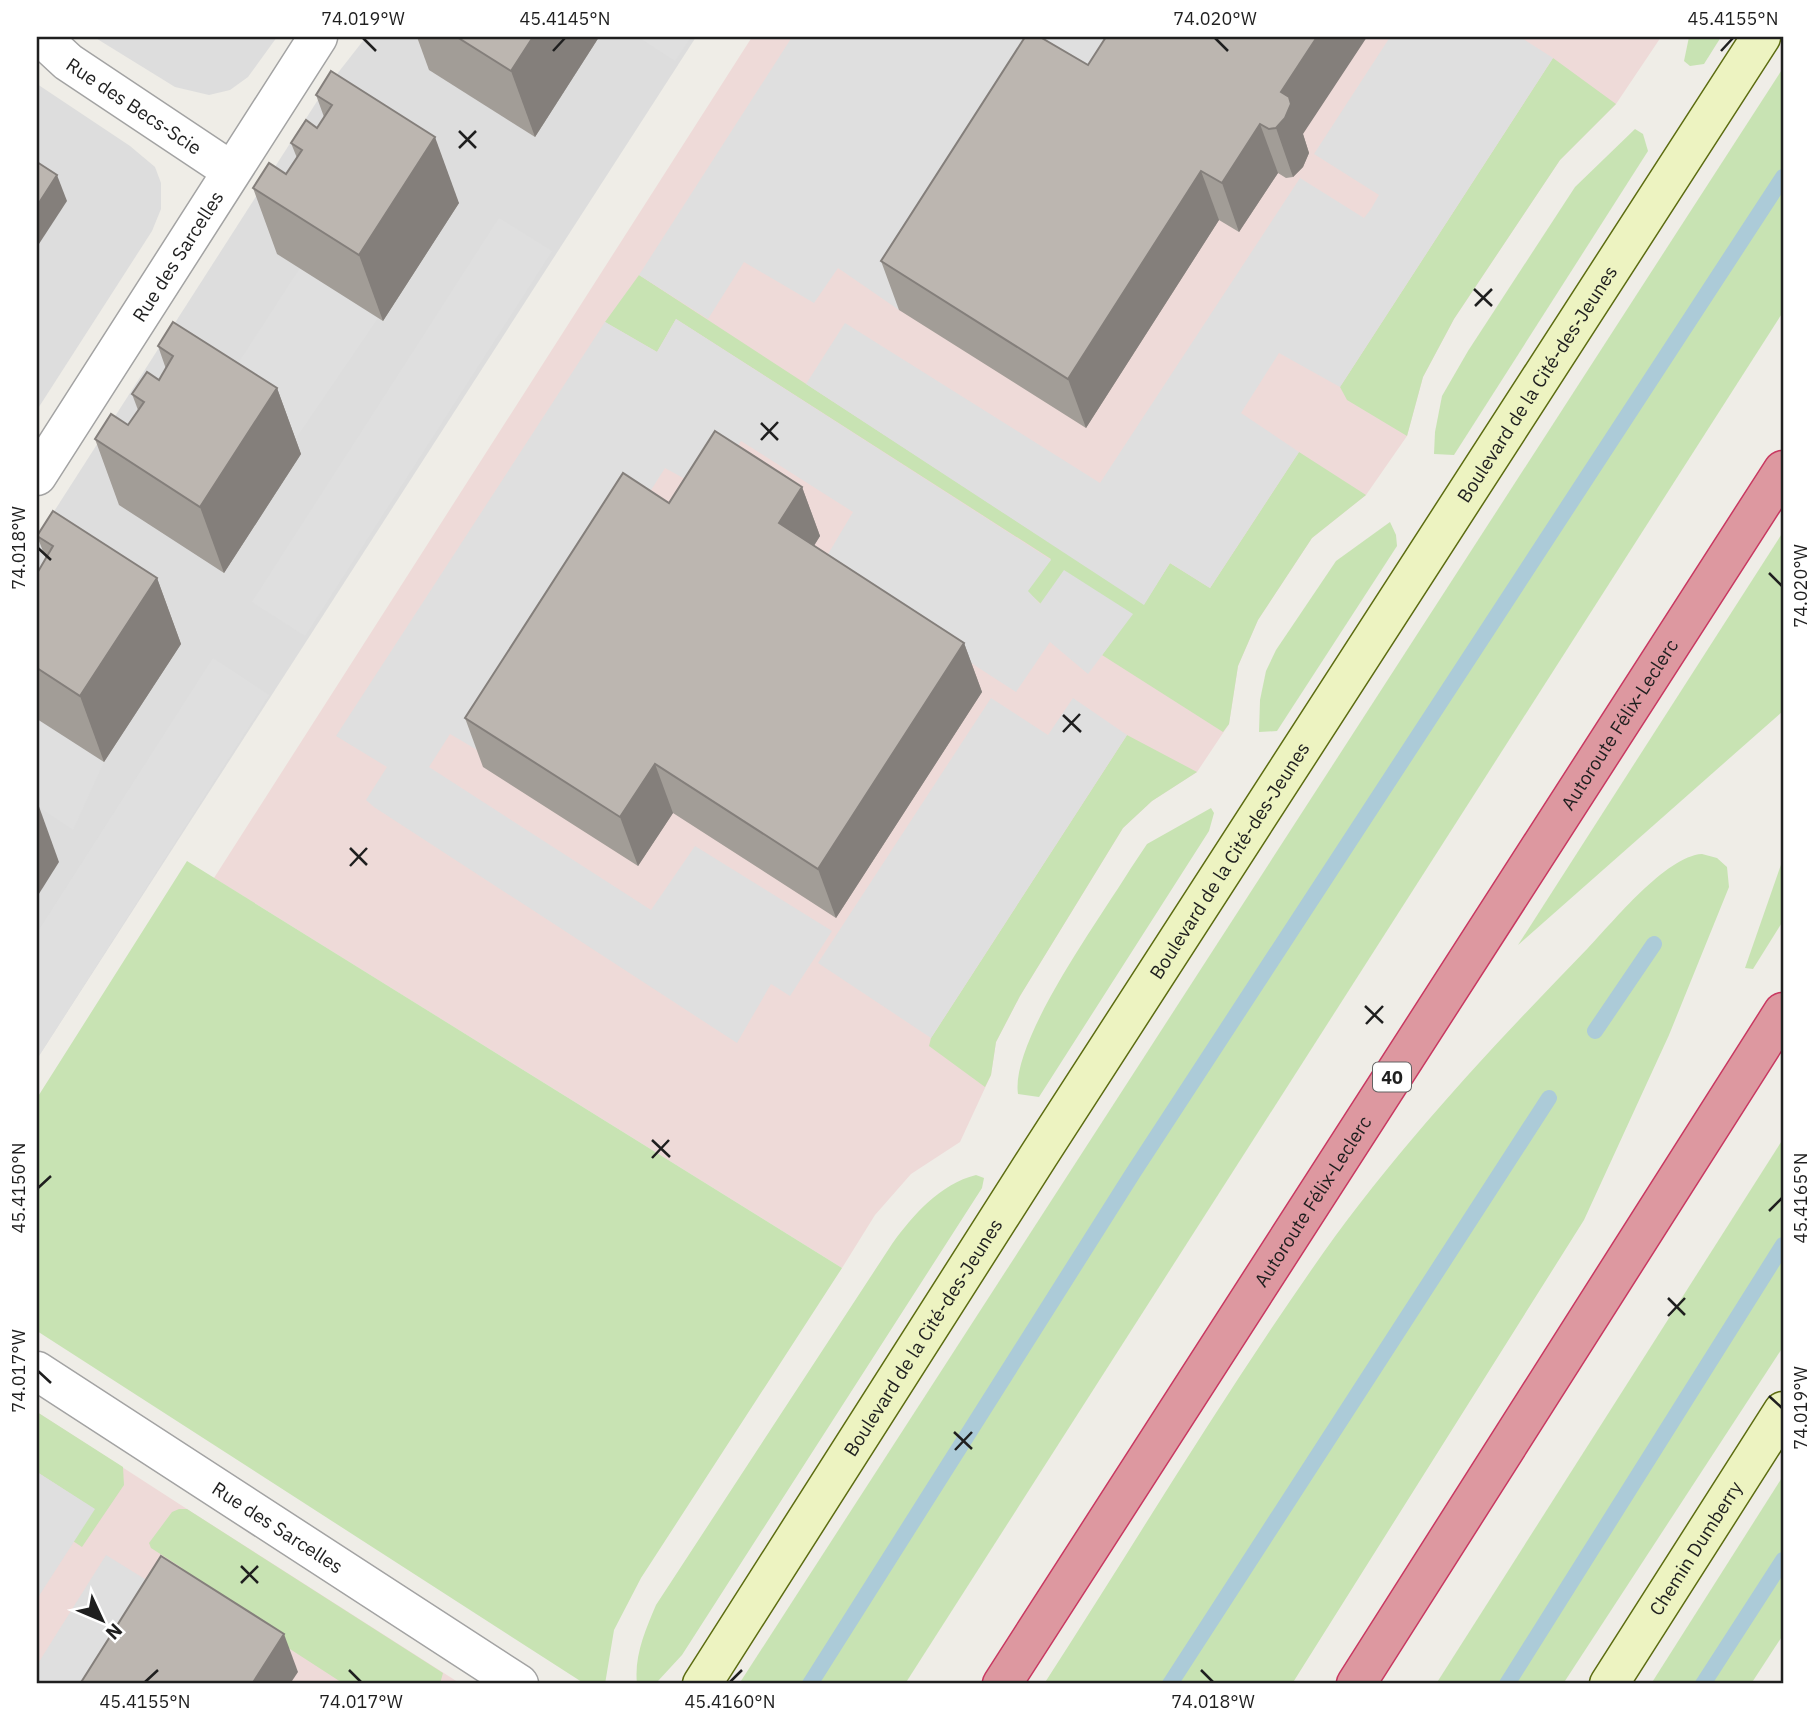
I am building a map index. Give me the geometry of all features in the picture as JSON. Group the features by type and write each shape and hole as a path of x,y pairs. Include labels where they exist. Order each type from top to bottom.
{"highway":[{"name":"Autoroute Félix-Leclerc","path":"1002,1684 1783,470"},
{"path":"1356,1684 1783,1012"}],"street":[{"name":"Rue des Becs-Scie","path":"41,37 68,62 230,170"},
{"name":"Rue des Sarcelles","path":"37,476 230,170 318,37"},
{"name":"Boulevard de la Cité-des-Jeunes","path":"702,1684 1047,1143 1761,37"},
{"name":"Rue des Sarcelles","path":"37,1371 519,1684"},
{"name":"Chemin Dumberry","path":"1609,1684 1783,1411"}],"shaded area":[{"path":"94,37 277,37 248,77 230,90 209,95 175,87"},
{"path":"366,37 696,37 37,1059 37,538 323,92"},
{"path":"638,37 691,37 675,61"},
{"path":"752,37 1661,37 1616,104 1560,160 1454,319 1423,377 1407,436 1366,495 1312,538 1258,620 1238,666 1229,724 1197,772 1152,801 1123,828 1020,996 996,1042 991,1075 960,1142 911,1174 875,1215 842,1268 214,878"},
{"path":"792,37 1155,37 899,310 838,268 814,303 744,262 708,319 639,275"},
{"path":"1390,37 1520,37 1553,58 1340,387 1279,353 1241,413 1299,452 1210,588 1170,563 1144,605 806,384 845,323 1100,483 1300,178 1364,218 1371,209 1379,195 1314,154"},
{"path":"37,84 130,146 155,167 161,183 161,209 152,231 37,410"},
{"path":"499,218 552,251 305,636 252,602"},
{"path":"300,268 378,318 290,447 215,399"},
{"path":"676,319 1051,560 1028,591 1040,604 1064,570 1133,614 1088,674 1050,642 1016,692 821,566 853,512 741,441 707,491 665,468 484,754 450,734 429,767 651,910 695,846 832,931 790,996 771,984 737,1043 374,807 366,800 387,767 336,736 605,322 657,352"},
{"path":"213,658 269,695 37,1059 37,933"},
{"path":"991,698 1048,735 1073,698 1127,735 931,1038 818,963"},
{"path":"37,719 104,762 73,830 37,806"},
{"path":"37,1412 187,1509 461,1684 37,1684"},
{"path":"37,1472 95,1509 37,1599"},
{"path":"106,1555 161,1589 101,1684 37,1684 37,1665"}],"green space":[{"path":"1689,37 1721,37 1704,64 1690,66 1684,61"},
{"path":"1553,58 1616,104 1560,160 1454,319 1423,377 1407,436 1347,400 1340,387"},
{"path":"1783,68 1783,312 905,1684 739,1684"},
{"path":"1635,129 1643,134 1648,151 1454,455 1434,454 1442,396 1468,351 1575,187"},
{"path":"639,275 1144,604 1170,563 1210,588 1299,452 1366,495 1312,538 1258,620 1238,666 1229,724 1223,732 1102,655 1132,614 1041,604 1027,591 1051,559 676,319 657,352 605,322"},
{"path":"1390,522 1396,535 1397,546 1277,731 1259,732 1260,700 1266,671 1276,650 1336,561"},
{"path":"1783,532 1783,711 1518,945"},
{"path":"1127,735 1197,772 1152,801 1123,828 1020,996 996,1042 991,1075 985,1087 929,1046 931,1038"},
{"path":"1211,808 1214,813 1209,831 1039,1097 1018,1094 1019,1071 1042,1012 1080,947 1147,844"},
{"path":"1702,854 1717,858 1727,867 1729,887 1669,1035 1584,1220 1292,1684 1044,1684 1243,1371 1312,1269 1375,1184 1479,1063 1626,907 1673,866"},
{"path":"1783,859 1783,921 1753,969 1745,968"},
{"path":"187,861 842,1268 641,1578 614,1630 605,1684 585,1684 37,1331 37,1098"},
{"path":"1783,1139 1783,1347 1563,1684 1436,1684"},
{"path":"976,1175 984,1178 982,1188 682,1655 658,1681 637,1684 639,1654 656,1605 892,1244 928,1202 963,1179"},
{"path":"37,1412 123,1467 124,1485 82,1547 73,1541 94,1509 37,1472"},
{"path":"1783,1476 1783,1635 1751,1684 1651,1684"},
{"path":"187,1509 443,1673 440,1684 344,1684 177,1576 182,1568 151,1548 149,1543 172,1512"}],"building":[{"path":"457,37 533,37 511,71"},
{"path":"1025,37 1040,37 1088,65 1106,37 1317,37 1281,92 1289,97 1291,104 1285,118 1276,128 1269,129 1260,124 1222,183 1201,171 1068,379 881,261"},
{"path":"331,71 435,137 359,255 253,188 269,163 286,174 302,150 291,143 306,120 317,128 332,105 316,95"},
{"path":"37,162 57,175 37,206"},
{"path":"173,322 277,388 200,507 95,439 111,414 128,425 144,402 132,394 147,372 159,380 173,356 158,346"},
{"path":"715,431 802,487 779,523 964,643 818,869 655,764 620,817 465,718 623,473 669,503"},
{"path":"53,511 157,578 80,696 37,668 37,568 39,570 53,546 37,536"},
{"path":"161,1556 284,1634 252,1684 80,1684"}],"waterway":[{"path":"810,1684 1133,1173 1783,177"},
{"path":"1595,1031 1654,944"},
{"path":"1170,1684 1549,1098"},
{"path":"1507,1684 1783,1245"},
{"path":"1703,1684 1783,1560"}]}
